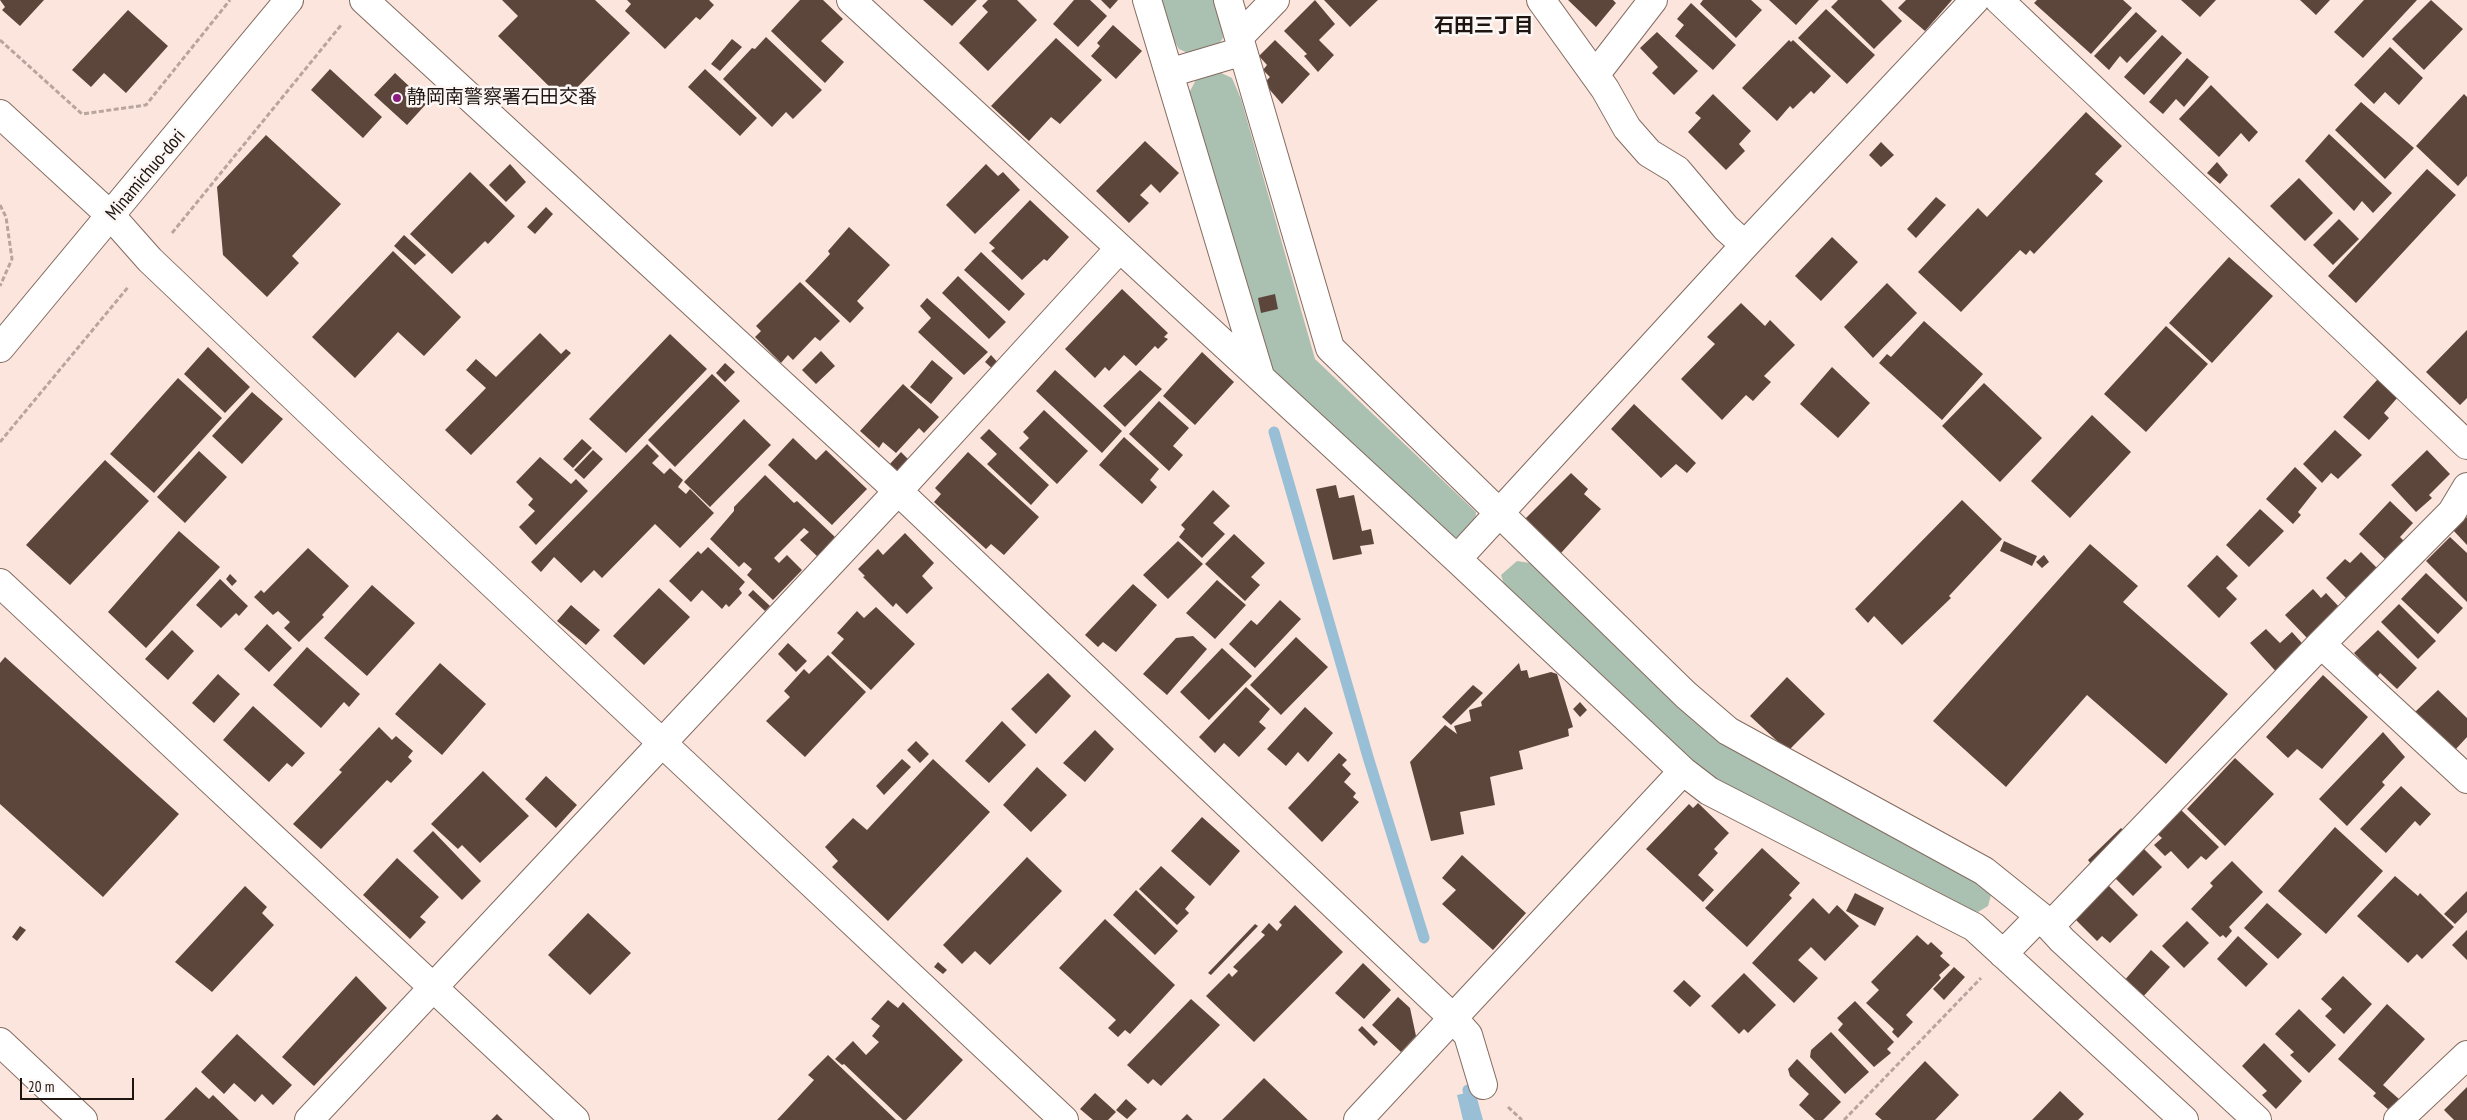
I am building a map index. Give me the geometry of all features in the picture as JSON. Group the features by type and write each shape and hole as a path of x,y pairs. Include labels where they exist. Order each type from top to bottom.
{"street":[{"name":"Minamichuo-dori","path":"0,348 290,0"},
{"path":"364,0 898,491 1452,1017 1468,1034 1483,1085"},
{"path":"852,0 1458,559 1683,771 1709,791 1974,927 2184,1120"},
{"path":"1146,0 1260,377"},
{"path":"1228,0 1330,348 1686,695 1728,731 1984,871 2045,921 2257,1120"},
{"path":"1168,74 1241,44 1275,0"},
{"path":"1542,0 1595,75 1627,128 1649,153 1677,170 1726,228 1745,245"},
{"path":"1595,75 1653,0"},
{"path":"1458,559 1745,245 1975,0"},
{"path":"1999,0 2467,445"},
{"path":"0,114 111,216 150,260 1064,1120"},
{"path":"309,1120 898,491 1120,248"},
{"path":"2004,954 2045,921 2452,512 2467,487"},
{"path":"0,583 575,1120"},
{"path":"2321,644 2467,779"},
{"path":"1358,1120 1683,771"},
{"path":"0,1042 83,1120"},
{"path":"2398,1120 2467,1055"}],"path":[{"path":"0,40 82,114 146,105 230,0"},
{"path":"0,442 342,23"},
{"path":"0,205 6,217 12,259 0,286"},
{"path":"1844,1120 2004,954"}],"green space":[{"path":"1160,0 1215,0 1223,38 1214,50 1192,55 1179,49 1169,33"},
{"path":"1219,72 1232,78 1241,99 1315,359 1476,512 1475,525 1462,538 1448,536 1273,372 1262,347 1189,93 1197,78"},
{"path":"1517,561 1530,563 1698,723 1983,882 1991,895 1988,906 1978,912 1965,908 1759,800 1709,777 1507,593 1501,575"}],"water":[{"path":"1475,1091 1483,1120 1463,1120 1457,1095"}],"building":[{"path":"0,0 44,0 20,26 2,10 5,7"},
{"path":"502,0 595,0 630,33 564,101 498,36 518,16"},
{"path":"627,0 709,0 714,5 700,20 696,17 665,49 625,11 631,4"},
{"path":"800,0 823,0 843,19 821,41 844,62 825,83 771,31"},
{"path":"923,0 977,0 952,26"},
{"path":"988,0 1017,0 1037,20 988,71 959,43 988,12 982,6"},
{"path":"1074,0 1090,0 1107,16 1078,47 1053,24"},
{"path":"1101,0 1118,0 1110,9"},
{"path":"1315,0 1335,24 1319,40 1334,55 1318,72 1304,56 1307,54 1284,31"},
{"path":"1324,0 1378,0 1350,27"},
{"path":"1568,0 1613,0 1616,3 1596,27"},
{"path":"1703,0 1751,0 1762,10 1736,38 1700,4"},
{"path":"1769,0 1819,0 1796,25"},
{"path":"1838,0 1881,0 1902,21 1874,49 1831,7"},
{"path":"1906,0 1952,0 1925,31 1898,8"},
{"path":"2037,0 2123,0 2132,8 2091,54 2034,3"},
{"path":"2181,0 2216,0 2200,17"},
{"path":"2300,0 2330,0 2316,15"},
{"path":"2364,0 2417,0 2363,58 2334,32"},
{"path":"2431,0 2463,29 2424,70 2392,39"},
{"path":"1691,3 1736,45 1713,70 1675,36 1684,25 1677,19"},
{"path":"1826,9 1875,55 1847,84 1798,38"},
{"path":"128,10 168,46 126,93 104,73 91,87 72,70"},
{"path":"2136,12 2157,31 2127,63 2120,56 2109,70 2094,56"},
{"path":"1113,25 1142,51 1116,79 1091,56 1100,46 1097,43"},
{"path":"1657,32 1698,71 1674,95 1652,73 1658,67 1640,48"},
{"path":"2162,35 2182,53 2144,95 2124,77"},
{"path":"766,37 822,90 793,119 786,112 772,127 723,79 752,48 755,49"},
{"path":"1056,38 1102,80 1060,124 1051,117 1029,141 991,106"},
{"path":"732,39 742,47 720,71 711,64"},
{"path":"1275,40 1310,74 1282,104 1264,83 1270,77 1263,70 1267,65 1259,56"},
{"path":"1789,40 1791,42 1793,40 1831,76 1814,94 1811,91 1793,109 1790,106 1777,121 1742,88"},
{"path":"2390,47 2423,78 2399,105 2385,92 2374,104 2354,85"},
{"path":"2187,58 2209,77 2184,107 2176,99 2163,114 2149,102"},
{"path":"330,69 382,117 363,138 311,90"},
{"path":"705,69 757,118 740,136 688,87"},
{"path":"395,73 427,103 407,125 374,95"},
{"path":"2211,85 2258,132 2249,142 2241,133 2219,157 2179,119"},
{"path":"1713,94 1751,131 1739,144 1745,151 1726,170 1688,132 1701,118 1695,113"},
{"path":"2464,94 2467,97 2467,176 2458,186 2416,146"},
{"path":"2361,102 2414,148 2385,179 2335,130"},
{"path":"2086,112 2122,146 2095,174 2103,181 2034,254 2030,250 2026,255 2020,250 1961,312 1918,272 1978,208 1987,217"},
{"path":"2329,134 2392,193 2373,213 2362,201 2354,211 2305,161"},
{"path":"266,135 341,204 292,256 299,263 267,297 223,255 217,187"},
{"path":"1145,141 1179,173 1160,193 1151,184 1140,195 1149,203 1129,223 1096,191"},
{"path":"1881,142 1894,155 1881,167 1869,155"},
{"path":"2217,162 2228,175 2220,184 2207,173"},
{"path":"510,164 526,182 506,202 489,185"},
{"path":"986,164 998,176 1003,172 1020,190 975,234 946,205"},
{"path":"2427,169 2456,195 2356,303 2328,276"},
{"path":"470,172 515,216 488,244 485,241 452,274 410,234"},
{"path":"2299,178 2333,213 2305,241 2270,206"},
{"path":"1936,197 1946,205 1916,238 1907,229"},
{"path":"1030,200 1069,237 1047,261 1044,259 1022,280 991,251 995,248 989,243"},
{"path":"546,207 553,214 535,234 527,227"},
{"path":"2339,219 2359,239 2333,265 2313,245"},
{"path":"849,227 890,265 857,301 864,308 850,323 805,281 830,254 828,251"},
{"path":"404,235 426,255 415,265 394,246"},
{"path":"1832,237 1858,262 1821,301 1795,276"},
{"path":"393,251 461,317 424,356 398,332 355,378 312,337"},
{"path":"981,252 1025,294 1009,311 964,270"},
{"path":"2229,257 2273,296 2212,363 2169,323"},
{"path":"958,276 1006,322 989,339 942,293"},
{"path":"800,282 840,321 820,341 815,337 793,360 788,355 781,363 755,337 761,331 756,326"},
{"path":"1887,283 1917,313 1873,358 1844,327"},
{"path":"1122,289 1168,333 1164,337 1168,339 1158,349 1155,346 1136,366 1124,355 1109,371 1105,367 1095,378 1065,349"},
{"path":"1275,294 1278,309 1261,313 1258,298"},
{"path":"927,298 988,352 964,375 918,332 931,318 920,306"},
{"path":"1741,303 1765,326 1770,320 1795,345 1764,376 1771,382 1753,401 1746,395 1722,420 1681,379 1715,344 1707,337"},
{"path":"1924,321 1983,374 1942,420 1879,363 1887,354 1891,357"},
{"path":"2166,326 2208,364 2146,432 2104,394"},
{"path":"2467,330 2467,398 2460,405 2426,372"},
{"path":"540,333 561,354 566,349 571,353 471,455 445,430 486,388 466,370 476,359 496,377"},
{"path":"670,334 707,369 626,453 589,419"},
{"path":"208,347 250,387 225,413 184,374"},
{"path":"821,351 835,366 816,384 802,370"},
{"path":"1202,352 1234,382 1195,425 1163,396"},
{"path":"991,355 1001,366 995,371 985,362"},
{"path":"932,360 953,378 931,404 910,387"},
{"path":"725,363 735,372 725,382 716,373"},
{"path":"1832,367 1870,403 1838,438 1800,404"},
{"path":"1055,370 1122,431 1102,453 1036,391"},
{"path":"1140,370 1162,389 1125,427 1103,406"},
{"path":"712,374 740,401 675,467 648,440"},
{"path":"178,378 222,418 154,493 110,454"},
{"path":"2378,379 2398,397 2384,413 2389,418 2369,440 2343,417"},
{"path":"1984,383 2042,438 2000,482 1942,426"},
{"path":"903,384 939,417 924,433 919,428 896,453 883,442 879,448 860,431"},
{"path":"252,392 283,419 242,464 212,436"},
{"path":"1159,401 1189,428 1173,446 1183,455 1169,471 1129,434"},
{"path":"1634,404 1696,463 1687,473 1676,464 1661,478 1611,429"},
{"path":"1044,410 1088,451 1057,484 1019,448 1029,438 1023,432"},
{"path":"2092,415 2131,452 2070,518 2031,481"},
{"path":"744,419 771,445 710,507 684,482"},
{"path":"989,429 1049,485 1031,505 987,464 997,454 980,438"},
{"path":"2335,430 2362,455 2338,479 2331,473 2322,483 2303,464"},
{"path":"1124,437 1159,469 1150,480 1157,487 1142,504 1099,465"},
{"path":"793,438 816,460 826,450 867,489 832,525 768,465"},
{"path":"582,439 592,448 573,468 563,459"},
{"path":"647,444 659,456 652,463 664,474 670,468 683,480 678,487 686,494 690,489 714,513 680,548 655,524 602,578 594,570 581,583 554,557 541,572 531,562"},
{"path":"593,450 603,459 584,479 574,470"},
{"path":"2427,450 2450,474 2429,495 2432,498 2416,512 2391,485"},
{"path":"199,451 227,477 185,523 157,497"},
{"path":"901,452 911,462 898,475 888,466"},
{"path":"968,452 1039,517 1004,555 991,544 986,549 934,502 941,494 935,488"},
{"path":"540,457 571,484 576,479 588,491 536,545 519,527 535,511 528,505 533,499 516,482"},
{"path":"105,460 149,501 70,585 26,545"},
{"path":"2295,467 2317,488 2298,512 2301,515 2293,524 2266,499"},
{"path":"1571,473 1588,489 1584,494 1601,509 1561,553 1524,520"},
{"path":"765,475 794,503 797,501 835,537 818,557 800,540 809,532 804,528 774,558 779,563 787,555 802,570 773,600 747,575 752,569 744,562 739,567 710,539 734,511 734,507"},
{"path":"1336,485 1339,498 1354,495 1362,531 1371,529 1374,544 1360,546 1362,554 1333,560 1316,489"},
{"path":"1213,490 1230,506 1213,523 1225,534 1202,558 1179,537 1185,529 1181,525"},
{"path":"1962,500 2002,539 1949,596 1951,598 1902,645 1874,616 1868,623 1855,609"},
{"path":"2390,501 2413,523 2400,537 2405,542 2387,561 2359,534"},
{"path":"2260,509 2284,531 2249,567 2226,545"},
{"path":"2467,517 2467,545 2453,530"},
{"path":"179,531 220,567 146,648 108,612"},
{"path":"905,533 934,563 922,576 933,588 907,614 896,603 893,607 863,577 865,576 858,569 878,549 883,555"},
{"path":"1234,534 1265,563 1251,577 1260,585 1245,601 1205,564"},
{"path":"2450,537 2467,553 2467,602 2426,561"},
{"path":"1178,541 1203,564 1168,599 1143,575"},
{"path":"2004,541 2037,556 2032,566 2000,551"},
{"path":"2090,544 2138,586 2123,602 2228,694 2166,764 2087,695 2006,787 1933,721"},
{"path":"708,547 745,582 739,589 742,593 729,607 726,604 722,609 702,590 691,602 669,581 698,551 701,554"},
{"path":"308,548 349,586 322,615 324,617 299,642 284,628 290,622 278,611 273,615 254,597 261,590 264,593"},
{"path":"2361,552 2383,574 2352,604 2326,578 2345,559 2350,563"},
{"path":"2044,555 2049,562 2042,568 2036,562"},
{"path":"2217,555 2238,576 2226,588 2237,599 2219,618 2187,586"},
{"path":"2426,573 2463,608 2438,634 2401,599"},
{"path":"230,574 237,581 232,586 226,579"},
{"path":"220,579 248,606 239,616 236,613 221,628 196,605"},
{"path":"1217,580 1246,605 1215,639 1186,613"},
{"path":"1133,584 1157,605 1116,652 1103,642 1098,647 1085,635"},
{"path":"372,585 415,623 367,676 324,638"},
{"path":"659,588 690,617 644,665 613,636"},
{"path":"2313,589 2321,598 2326,593 2342,610 2308,639 2285,615"},
{"path":"753,590 770,606 765,611 748,595"},
{"path":"1280,600 1301,619 1255,668 1229,644 1251,620 1257,625"},
{"path":"2399,604 2436,641 2418,659 2381,622"},
{"path":"571,605 600,630 586,645 557,621"},
{"path":"876,607 915,644 871,690 831,653 844,639 837,633 857,611 864,618"},
{"path":"267,624 292,648 269,672 244,649"},
{"path":"2266,629 2280,643 2292,632 2309,651 2281,677 2250,643"},
{"path":"172,630 194,651 168,680 145,659"},
{"path":"2378,630 2417,668 2397,689 2380,673 2377,677 2354,653"},
{"path":"1193,636 1207,649 1167,695 1143,674 1176,638"},
{"path":"1296,637 1328,667 1281,715 1250,685"},
{"path":"788,643 807,661 796,672 778,654"},
{"path":"307,647 360,694 349,707 344,702 321,728 273,685"},
{"path":"1222,648 1252,676 1209,720 1180,692"},
{"path":"828,655 866,692 805,757 766,721 790,697 784,691 804,669 809,674"},
{"path":"5,657 179,814 103,897 0,804 0,663"},
{"path":"440,663 486,704 442,755 395,714"},
{"path":"1519,663 1521,671 1527,670 1529,678 1551,672 1557,674 1573,727 1568,729 1569,736 1519,751 1523,769 1490,777 1495,805 1460,812 1464,834 1431,841 1410,762 1445,725 1457,734 1454,726 1471,721 1469,710 1482,706 1481,702"},
{"path":"1048,673 1071,696 1036,734 1011,709"},
{"path":"218,674 240,694 214,723 192,703"},
{"path":"2323,675 2368,717 2322,769 2297,749 2288,758 2266,737"},
{"path":"1787,677 1825,714 1788,751 1750,716"},
{"path":"1473,685 1483,693 1451,725 1442,717"},
{"path":"1246,687 1270,709 1259,722 1266,728 1239,757 1224,743 1215,753 1199,737"},
{"path":"2438,690 2467,718 2467,737 2455,750 2415,712"},
{"path":"1580,702 1587,710 1580,717 1573,709"},
{"path":"253,706 305,753 292,767 287,763 269,782 223,740"},
{"path":"1305,707 1333,733 1308,762 1298,752 1286,766 1267,749"},
{"path":"1002,721 1026,745 989,783 965,761"},
{"path":"379,727 392,740 396,736 413,751 408,757 412,761 391,783 387,780 321,849 293,824 342,772 339,770"},
{"path":"1095,730 1114,749 1085,782 1063,763"},
{"path":"2383,732 2405,757 2382,782 2385,785 2347,826 2319,799"},
{"path":"916,741 929,754 920,763 907,750"},
{"path":"1339,753 1347,760 1342,765 1351,774 1344,782 1356,793 1353,797 1359,802 1322,842 1288,808"},
{"path":"2235,758 2274,794 2225,846 2187,809"},
{"path":"902,759 911,767 884,795 876,786"},
{"path":"933,759 990,812 888,921 832,867 838,861 825,847 853,818 867,830"},
{"path":"1037,767 1067,795 1031,832 1003,805"},
{"path":"483,771 529,816 480,863 462,845 458,849 431,824"},
{"path":"546,776 577,805 556,828 525,799"},
{"path":"2401,786 2431,814 2420,826 2415,821 2386,853 2360,829"},
{"path":"1698,803 1729,833 1714,849 1718,853 1698,875 1714,890 1703,902 1646,849 1689,804 1693,808"},
{"path":"2178,807 2219,847 2206,860 2201,856 2188,869 2171,851 2165,856 2154,845 2162,838 2155,832"},
{"path":"1202,817 1240,851 1210,886 1171,851"},
{"path":"2335,827 2383,871 2326,934 2278,891"},
{"path":"2121,828 2124,831 2091,864 2088,860"},
{"path":"433,831 481,881 462,900 413,851"},
{"path":"2142,847 2162,867 2133,896 2113,876"},
{"path":"1762,848 1800,883 1789,895 1792,898 1747,947 1705,908"},
{"path":"1462,855 1526,913 1493,950 1442,904 1456,890 1442,878"},
{"path":"1027,857 1062,891 990,965 975,951 962,964 943,945"},
{"path":"397,858 439,897 420,917 426,922 410,939 363,895"},
{"path":"2232,861 2263,892 2229,927 2232,931 2226,938 2223,935 2220,937 2191,909 2213,886 2210,883"},
{"path":"1161,866 1195,897 1185,909 1189,913 1177,925 1139,889"},
{"path":"2395,876 2418,896 2420,893 2454,927 2422,959 2417,954 2408,963 2357,916"},
{"path":"2107,884 2138,915 2110,943 2102,936 2097,941 2074,918"},
{"path":"245,886 267,907 262,913 274,925 212,992 175,962"},
{"path":"1136,890 1178,931 1155,955 1113,915"},
{"path":"2467,891 2467,912 2455,924 2444,914"},
{"path":"1855,893 1884,908 1875,926 1846,911"},
{"path":"1813,898 1829,914 1837,905 1859,926 1825,961 1811,947 1798,960 1818,978 1794,1003 1752,963"},
{"path":"2267,903 2302,934 2278,959 2244,928"},
{"path":"1295,905 1343,952 1254,1042 1206,996 1229,973 1232,977 1238,971 1233,967 1265,935 1261,932 1269,923 1277,931 1282,925 1279,922"},
{"path":"588,913 631,953 590,995 548,955"},
{"path":"1105,919 1175,985 1130,1034 1125,1030 1118,1037 1108,1028 1116,1020 1059,968"},
{"path":"2187,921 2209,943 2184,968 2162,946"},
{"path":"1255,924 1258,926 1211,975 1208,973"},
{"path":"20,926 26,930 17,941 12,937"},
{"path":"2467,930 2467,960 2452,945"},
{"path":"1917,935 1928,945 1931,942 1943,953 1940,956 1950,965 1939,975 1941,978 1906,1015 1913,1022 1898,1038 1892,1032 1894,1029 1866,1003 1879,990 1871,982"},
{"path":"2238,936 2268,964 2246,987 2217,959"},
{"path":"2151,950 2170,967 2141,999 2123,982"},
{"path":"938,962 947,970 943,974 934,967"},
{"path":"1363,963 1391,990 1364,1019 1335,993"},
{"path":"1954,967 1965,977 1944,1000 1933,989"},
{"path":"1744,973 1776,1005 1748,1033 1744,1029 1739,1034 1711,1006"},
{"path":"356,976 387,1008 314,1086 282,1057"},
{"path":"2343,976 2372,1004 2344,1034 2325,1016 2332,1009 2321,999"},
{"path":"1684,980 1701,996 1690,1007 1673,991"},
{"path":"1398,997 1410,1008 1416,1036 1401,1052 1372,1025"},
{"path":"1191,999 1220,1025 1161,1086 1153,1079 1148,1084 1127,1065"},
{"path":"888,1000 898,1008 903,1002 963,1060 906,1120 903,1120 844,1064 842,1065 835,1059 853,1041 866,1055 879,1042 872,1036 880,1026 871,1019"},
{"path":"1855,1001 1894,1042 1887,1049 1891,1053 1874,1067 1838,1030 1843,1024 1837,1018"},
{"path":"2387,1004 2425,1039 2383,1085 2399,1099 2389,1110 2373,1096 2376,1093 2338,1059"},
{"path":"2299,1009 2336,1045 2309,1073 2290,1055 2294,1052 2275,1034"},
{"path":"1362,1026 1378,1042 1374,1046 1358,1030"},
{"path":"1831,1032 1869,1072 1845,1094 1810,1057 1811,1050"},
{"path":"237,1034 292,1085 273,1105 262,1094 255,1102 234,1083 224,1094 201,1072"},
{"path":"2264,1043 2302,1081 2276,1109 2262,1095 2267,1091 2242,1066"},
{"path":"828,1055 896,1120 777,1120 814,1080 808,1075"},
{"path":"1797,1059 1841,1102 1823,1120 1815,1120 1799,1105 1809,1094 1790,1076 1788,1069"},
{"path":"1925,1061 1959,1095 1935,1120 1882,1120 1875,1114"},
{"path":"1264,1078 1308,1120 1222,1120"},
{"path":"196,1087 209,1099 213,1095 239,1120 164,1120"},
{"path":"2467,1087 2467,1120 2454,1120 2444,1110"},
{"path":"2060,1091 2084,1114 2078,1120 2032,1120"},
{"path":"1095,1093 1116,1112 1108,1120 1093,1120 1080,1109"},
{"path":"1126,1099 1137,1109 1127,1119 1116,1110"},
{"path":"497,1114 503,1120 491,1120"},
{"path":"1187,1114 1193,1120 1181,1120"}],"waterway":[{"path":"1274,432 1368,757 1424,938"},
{"path":"1468,1090 1475,1120"}],"place":[{"name":"静岡南警察署石田交番","path":"397,98"}],"district":[{"name":"石田三丁目","path":"1484,26"}]}
